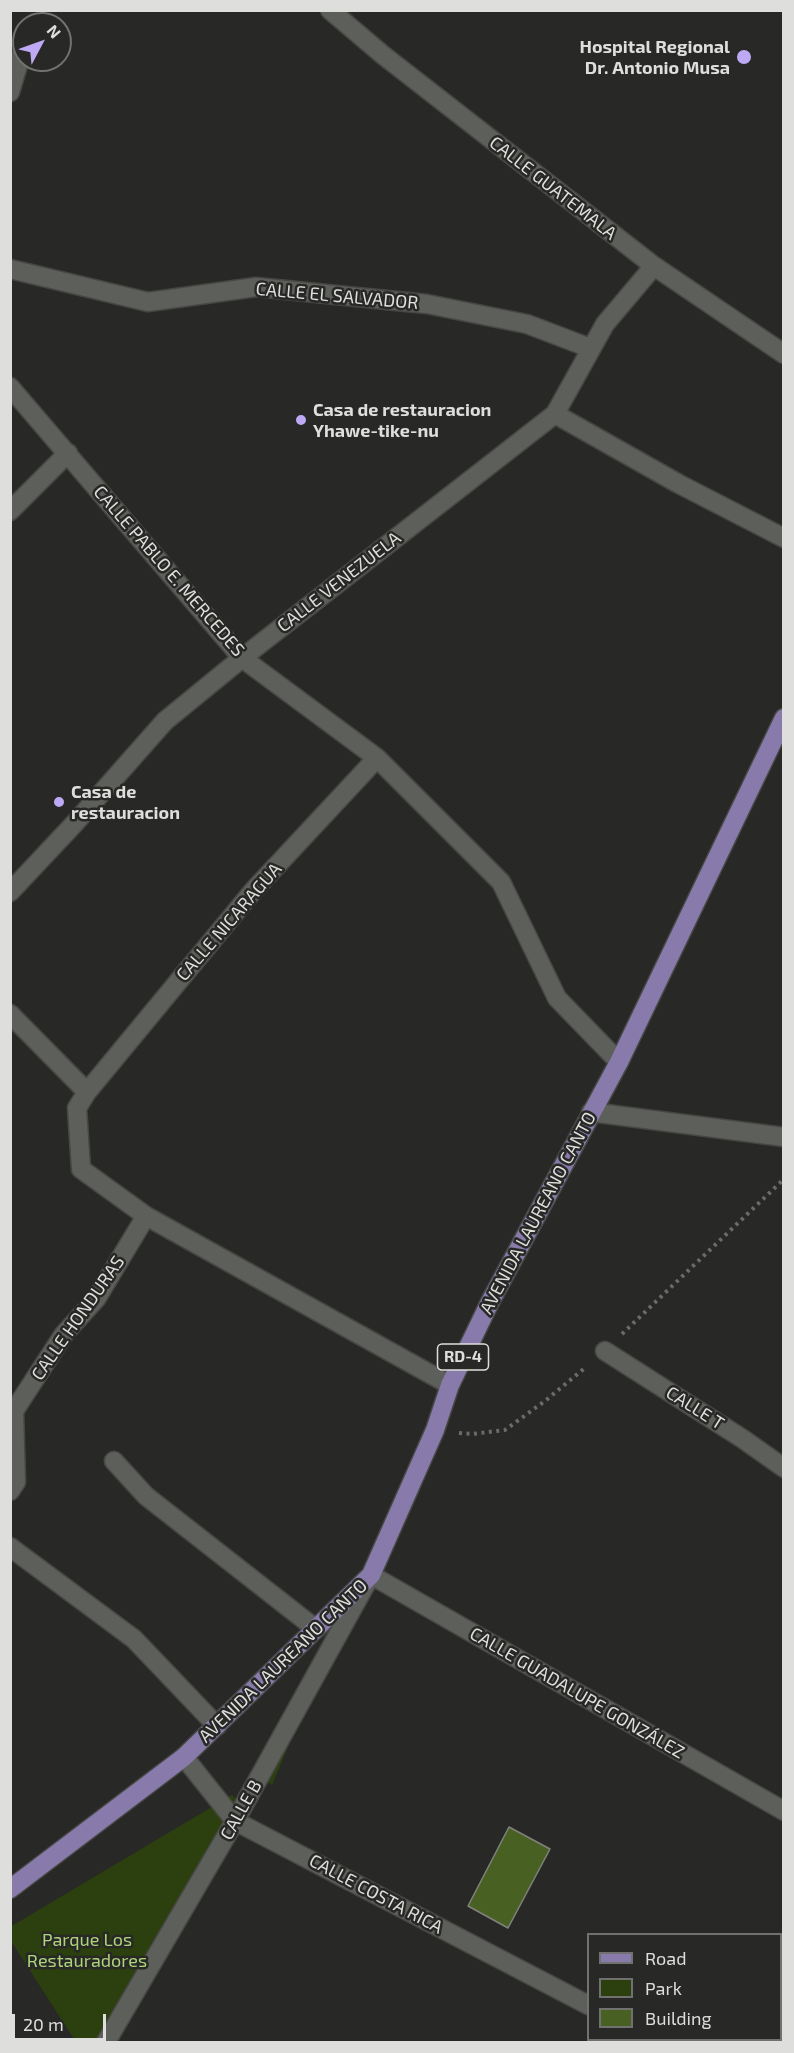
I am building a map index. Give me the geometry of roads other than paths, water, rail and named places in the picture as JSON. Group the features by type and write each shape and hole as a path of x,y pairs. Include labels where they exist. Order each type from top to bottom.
{"main road":[{"name":"AVENIDA LAUREANO CANTO","path":"10,1889 184,1758 371,1575 435,1430 450,1385 490,1302 619,1062 783,718"}],"street":[{"name":"CALLE GUATEMALA","path":"330,10 383,55 654,266 783,354"},
{"path":"10,93 16,72"},
{"name":"CALLE VENEZUELA","path":"10,892 165,721 242,658 555,414 605,324 654,266"},
{"name":"CALLE EL SALVADOR","path":"10,269 148,303 256,287 427,304 527,324 590,348"},
{"name":"CALLE PABLO E. MERCEDES","path":"10,387 242,658 377,759 501,882 557,998 619,1062"},
{"path":"555,414 679,484 783,538"},
{"path":"10,511 68,453"},
{"name":"CALLE NICARAGUA","path":"87,1092 253,891 377,759"},
{"path":"10,1014 87,1092 77,1108 81,1169 146,1216 450,1385"},
{"path":"591,1112 783,1137"},
{"name":"CALLE HONDURAS","path":"10,1491 16,1482 14,1411 64,1334 96,1299 146,1216"},
{"name":"CALLE T","path":"605,1351 743,1439 783,1468"},
{"path":"114,1461 146,1496 316,1629"},
{"path":"10,1547 134,1639 217,1726"},
{"name":"CALLE GUADALUPE GONZÁLEZ","path":"371,1575 783,1811"},
{"name":"CALLE B","path":"106,2043 235,1821 371,1575"},
{"name":"CALLE COSTA RICA","path":"184,1758 235,1821 587,2005"}],"place":[{"name":"Hospital Regional Dr. Antonio Musa","path":"744,57"},
{"name":"Casa de restauracion Yhawe-tike-nu","path":"301,420"},
{"name":"Casa de restauracion","path":"59,802"}],"park label":[{"name":"Parque Los Restauradores","path":"87,1950"}]}
